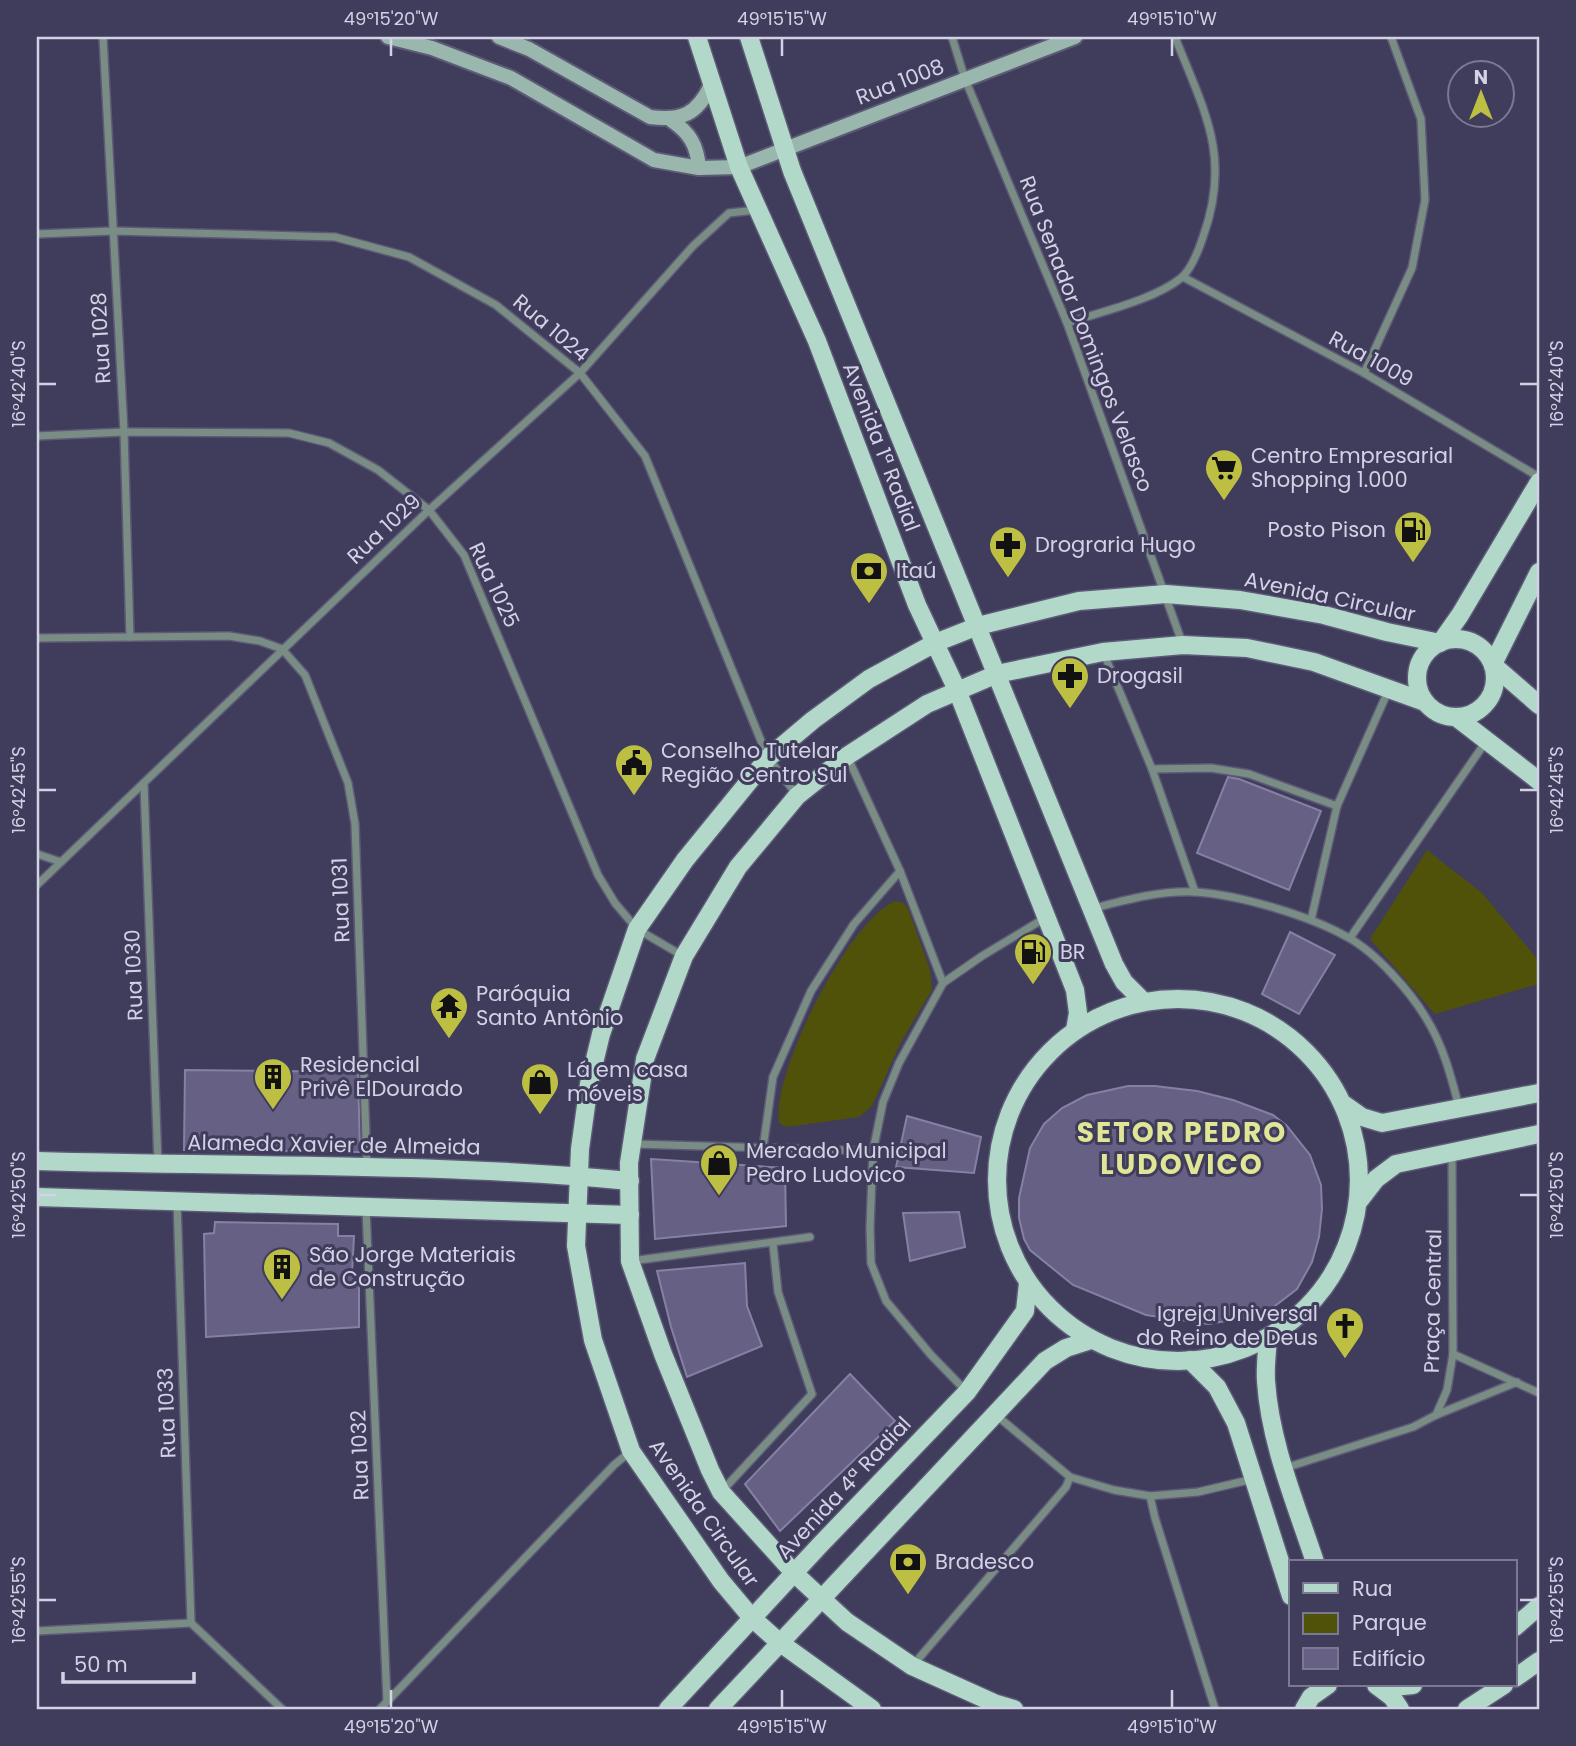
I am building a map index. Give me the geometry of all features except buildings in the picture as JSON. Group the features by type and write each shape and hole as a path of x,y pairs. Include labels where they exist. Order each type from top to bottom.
{"main road":[{"path":"388,37 432,48 511,78 654,160 699,168 740,167"},
{"path":"499,37 530,49 650,117 671,120 684,128 698,153 699,168"},
{"name":"Avenida 1ª Radial","path":"697,37 740,167 817,341 917,605 957,690 1075,990 1078,1013 1075,1030"},
{"name":"Avenida 1ª Radial","path":"749,37 784,149 1091,909 1124,982 1143,1001"},
{"name":"Rua 1008","path":"740,167 1075,37"},
{"path":"671,120 691,113 705,98 711,85"},
{"path":"1539,480 1460,615 1440,642 1425,654 1418,671 1420,692 1425,702 1434,710 1456,717 1488,739 1539,781"},
{"path":"1456,717 1478,710 1488,701 1494,690 1496,677 1493,664 1539,572"},
{"name":"Avenida Circular","path":"872,1709 779,1642 752,1618 721,1581 631,1451 593,1340 576,1246 578,1176 585,1110 601,1034 637,929 685,860 768,758 813,720 869,679 935,643 978,626 1079,601 1166,594 1252,602 1324,615 1387,632 1440,642"},
{"path":"1440,642 1466,640 1477,645 1493,664 1539,705"},
{"name":"Avenida Circular","path":"1014,1709 994,1703 912,1666 847,1622 795,1574 722,1492 710,1470 663,1354 630,1261 631,1144 645,1059 684,956 738,867 797,796 847,756 927,704 997,674 1103,652 1183,645 1247,648 1314,662 1425,702"},
{"path":"1204,1000 1262,1018 1311,1055 1345,1105 1360,1153 1359,1201 1346,1251 1319,1295 1268,1338 1233,1353 1190,1360 1140,1357 1091,1340 1057,1313 1028,1283 1006,1241 995,1182 1004,1124 1032,1071 1075,1030 1109,1011 1143,1001 1204,1000"},
{"path":"1345,1105 1362,1117 1382,1123 1539,1093"},
{"path":"1359,1201 1376,1179 1396,1164 1539,1134"},
{"name":"Alameda Xavier de Almeida","path":"37,1161 367,1167 578,1176 630,1181"},
{"path":"37,1197 630,1215"},
{"name":"Avenida 4ª Radial","path":"668,1709 967,1392 1025,1311 1028,1283"},
{"path":"1268,1338 1265,1379 1270,1413 1314,1560"},
{"path":"719,1709 1045,1361 1066,1348 1091,1340"},
{"path":"1190,1360 1216,1387 1236,1423 1289,1590"},
{"path":"1516,1626 1538,1612"},
{"path":"1516,1677 1539,1661"},
{"path":"1309,1697 1326,1686"},
{"path":"1379,1686 1400,1709"},
{"path":"1466,1709 1502,1686"}],"street":[{"name":"Rua 1028","path":"103,37 124,432 130,637"},
{"name":"Rua Senador Domingos Velasco","path":"952,37 965,79 1067,323 1183,645"},
{"path":"1067,323 1156,293 1183,277 1200,246 1211,215 1216,162 1212,130 1175,37"},
{"path":"1364,373 1412,268 1425,200 1421,119 1391,37"},
{"name":"Rua 1029","path":"37,885 429,510 580,373 693,246 729,213 757,209"},
{"name":"Rua 1024","path":"37,234 113,231 335,237 409,257 496,305 580,373 645,456 768,758 797,796"},
{"name":"Rua 1009","path":"1183,277 1364,373 1539,480"},
{"name":"Rua 1025","path":"37,436 124,432 289,433 329,443 378,470 429,510 464,555 598,875 615,903 637,929 684,956"},
{"path":"37,638 229,636 260,641 282,649"},
{"name":"Rua 1031","path":"282,649 305,675 348,783 355,824 367,1167"},
{"path":"1103,652 1152,769 1195,892"},
{"path":"1311,920 1336,806 1389,689"},
{"path":"1350,938 1488,739"},
{"path":"847,756 900,871 943,983"},
{"path":"1152,769 1212,768 1249,774 1336,806"},
{"name":"Rua 1030","path":"144,785 158,1164"},
{"path":"37,854 61,862"},
{"path":"763,1148 773,1077 811,991 855,924 900,871"},
{"path":"1091,909 1136,897 1195,892 1267,906 1311,920 1350,938 1378,961 1425,1016 1450,1072 1459,1108"},
{"path":"967,1392 931,1355 886,1301 871,1263 873,1151 883,1102 899,1063 943,983 1045,918"},
{"path":"631,1144 873,1151"},
{"name":"Praça Central","path":"1436,1415 1447,1390 1454,1354 1452,1151"},
{"name":"Rua 1033","path":"177,1202 191,1623"},
{"name":"Rua 1032","path":"366,1208 387,1701"},
{"path":"630,1261 810,1237"},
{"path":"722,1492 812,1394 778,1292 773,1244"},
{"path":"1454,1354 1539,1393"},
{"path":"1285,1469 1413,1427 1517,1382"},
{"path":"995,1414 1070,1477 1114,1490 1150,1496 1198,1492 1253,1479"},
{"path":"380,1709 614,1465 631,1451"},
{"path":"912,1666 1066,1487 1070,1477"},
{"path":"1150,1496 1214,1709"},
{"path":"37,1631 191,1623 282,1709"}],"green space":[{"path":"1427,850 1482,893 1539,961 1538,984 1435,1014 1370,939"},
{"path":"895,901 908,908 930,970 932,990 901,1042 872,1106 859,1117 787,1127 779,1123 780,1100 787,1070 817,1001 856,937 876,914"}],"place":[{"name":"Centro Empresarial Shopping 1.000","path":"1224,502"},
{"name":"Posto Pison","path":"1413,564"},
{"name":"Drograria Hugo","path":"1008,579"},
{"name":"Itaú","path":"869,605"},
{"name":"Drogasil","path":"1070,710"},
{"name":"Conselho Tutelar Região Centro Sul","path":"634,797"},
{"name":"BR","path":"1033,986"},
{"name":"Paróquia Santo Antônio","path":"449,1040"},
{"name":"Residencial Privê ElDourado","path":"273,1111"},
{"name":"Lá em casa móveis","path":"540,1116"},
{"name":"Mercado Municipal Pedro Ludovico","path":"719,1197"},
{"name":"São Jorge Materiais de Construção","path":"282,1301"},
{"name":"Igreja Universal do Reino de Deus","path":"1345,1360"},
{"name":"Bradesco","path":"908,1596"}],"district":[{"name":"SETOR PEDRO LUDOVICO","path":"1182,1148"}]}
